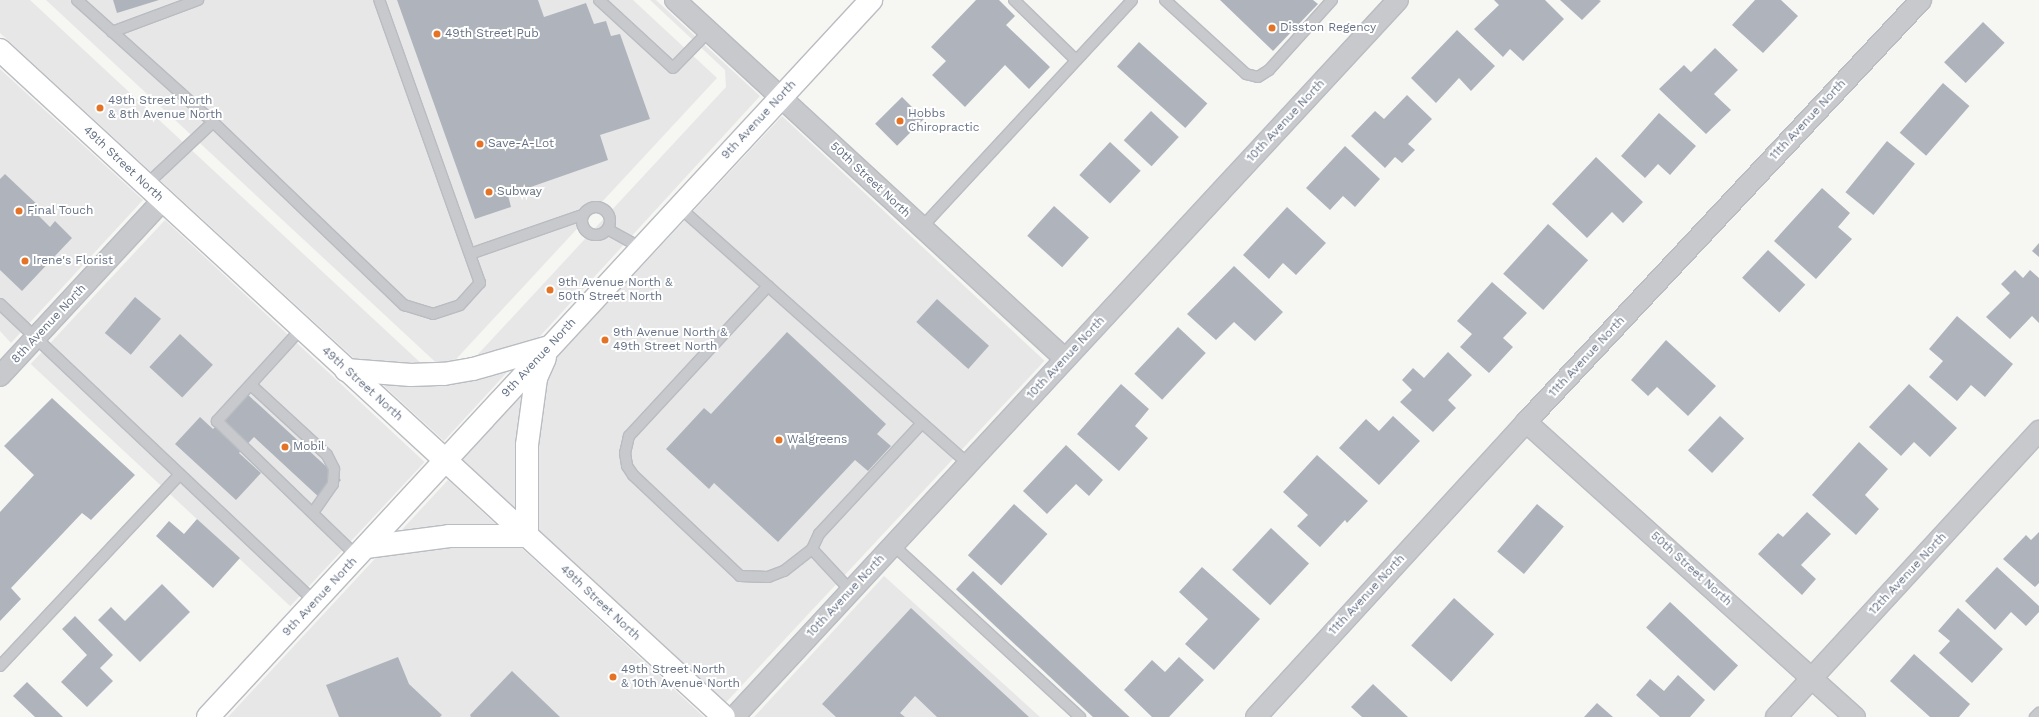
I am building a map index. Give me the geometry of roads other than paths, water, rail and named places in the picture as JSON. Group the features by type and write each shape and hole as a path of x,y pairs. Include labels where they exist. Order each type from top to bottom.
{"main road":[{"name":"9th Avenue North","path":"208,717 871,0"},
{"name":"49th Street North","path":"0,50 301,329 724,717"},
{"path":"346,370 411,375 444,374 473,369 549,347"},
{"path":"362,552 448,536 527,536 527,445 536,378 549,347"}],"street":[{"name":"50th Street North","path":"675,0 1065,359"},
{"name":"10th Avenue North","path":"734,717 1398,0"},
{"name":"11th Avenue North","path":"1256,717 1526,422 1920,0"},
{"name":"8th Avenue North","path":"0,376 163,200"},
{"name":"50th Street North","path":"1526,422 1855,717"},
{"name":"12th Avenue North","path":"1776,717 2039,431"}],"lane":[{"path":"76,0 213,122 404,305 433,314 460,305 480,283 379,0"},
{"path":"112,32 198,0"},
{"path":"599,0 673,68 708,32"},
{"path":"1014,0 1076,60"},
{"path":"922,227 1132,0"},
{"path":"1165,0 1246,74 1258,77 1269,70 1332,0"},
{"path":"146,185 213,122"},
{"path":"470,254 582,215 590,209 598,207 608,214 611,221 609,230 601,235 592,234 581,223 582,215"},
{"path":"679,207 968,464"},
{"path":"609,230 641,248"},
{"path":"768,286 629,436 625,453 627,466 633,475 740,576 768,578 784,571 812,549 819,534 922,423"},
{"path":"0,304 315,602"},
{"path":"301,329 217,421 313,513 362,552"},
{"path":"251,385 327,455 334,469 333,484 313,513"},
{"path":"0,666 180,474"},
{"path":"893,545 1080,717"},
{"path":"812,549 851,591"},
{"path":"2035,717 2039,713"}],"place":[{"name":"Disston Regency","path":"1272,28"},
{"name":"49th Street Pub","path":"437,34"},
{"name":"49th Street North & 8th Avenue North","path":"100,108"},
{"name":"Hobbs Chiropractic","path":"900,121"},
{"name":"Save-A-Lot","path":"480,144"},
{"name":"Subway","path":"489,192"},
{"name":"Final Touch","path":"19,211"},
{"name":"Irene's Florist","path":"25,261"},
{"name":"9th Avenue North & 50th Street North","path":"550,290"},
{"name":"9th Avenue North & 49th Street North","path":"605,340"},
{"name":"Walgreens","path":"779,440"},
{"name":"Mobil","path":"285,447"},
{"name":"49th Street North & 10th Avenue North","path":"613,677"}]}
